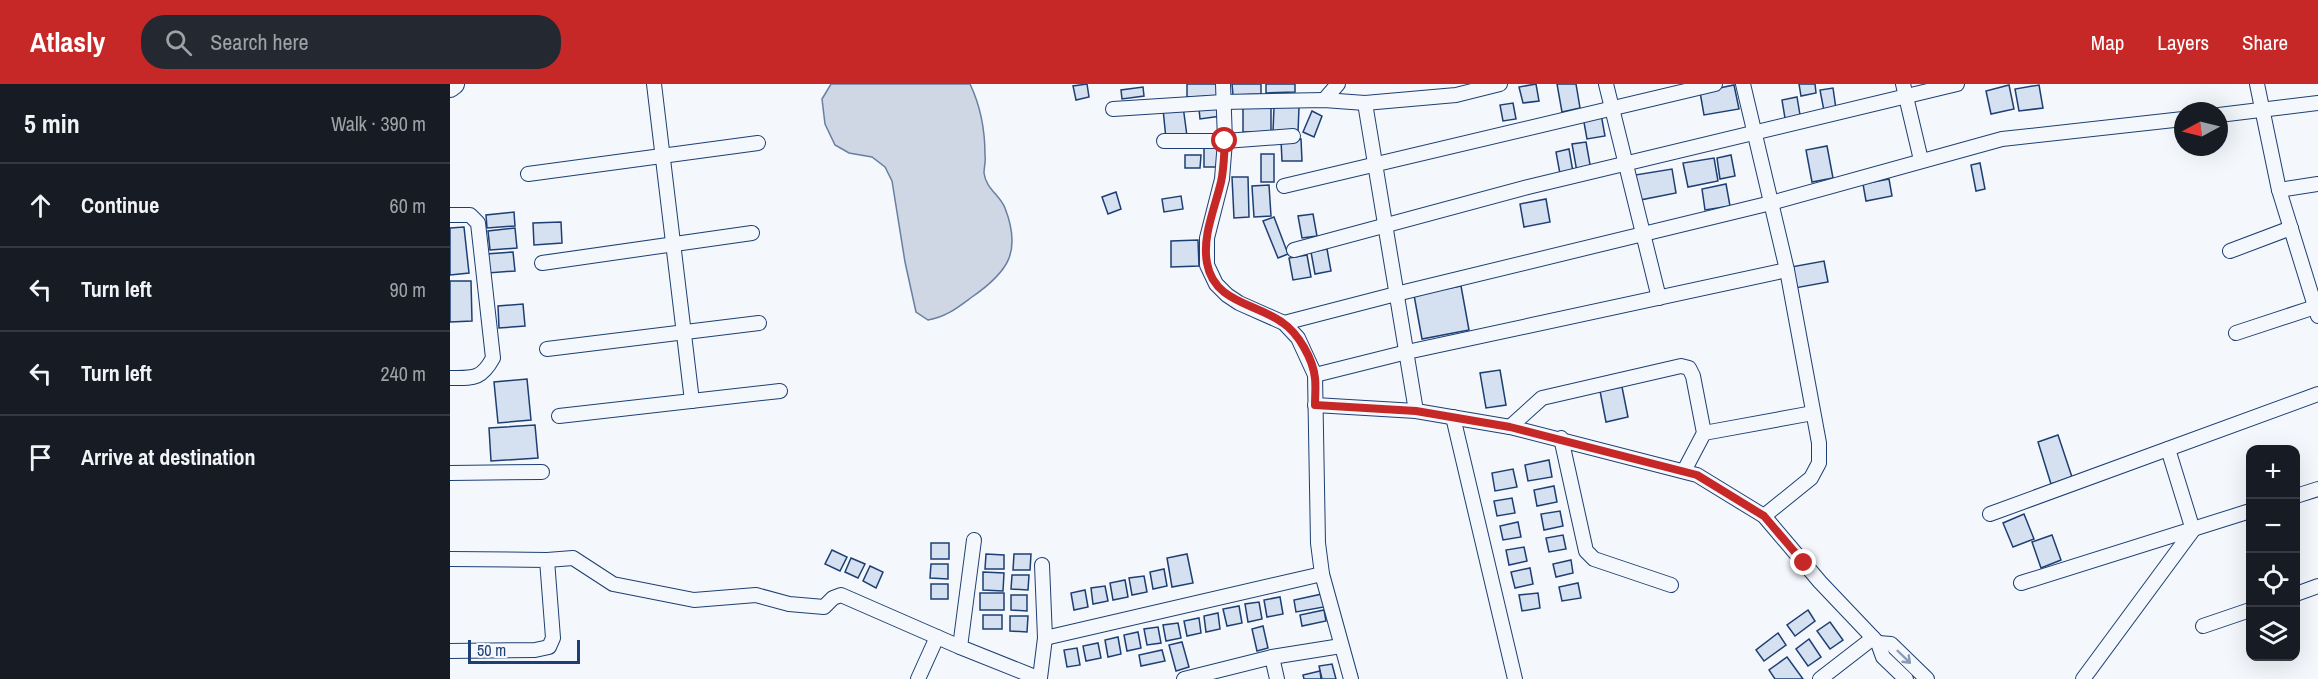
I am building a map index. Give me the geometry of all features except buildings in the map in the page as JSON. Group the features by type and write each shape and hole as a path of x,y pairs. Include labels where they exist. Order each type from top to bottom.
{"main road":[{"path":"450,87 454,84"}],"street":[{"path":"654,84 692,401"},
{"path":"1223,84 1225,141 1222,179 1207,238 1207,266 1216,284 1227,295 1239,303 1284,323 1298,338 1315,375 1318,543 1322,574 1350,679"},
{"path":"1324,100 1338,84"},
{"path":"1113,109 1223,102 1324,100 1365,103 1500,84"},
{"path":"1606,84 1659,298"},
{"path":"1284,186 1715,84"},
{"path":"1743,84 1787,270 1819,443 1819,463 1811,478 1764,516"},
{"path":"1294,250 1384,225 1754,133 1905,90 1957,84"},
{"path":"2236,333 2317,312 2279,190 2257,84"},
{"path":"1905,90 1921,160"},
{"path":"1365,103 1416,411"},
{"path":"2228,114 2318,103"},
{"path":"1284,323 1771,203 2002,139 2174,120"},
{"path":"1164,141 1225,141 1293,136"},
{"path":"528,174 758,143"},
{"path":"2279,190 2318,184"},
{"path":"450,215 470,215 478,223 493,358 486,371 477,378 450,378"},
{"path":"2230,251 2291,228"},
{"path":"542,263 752,233"},
{"path":"1315,375 1407,352 1787,270"},
{"path":"547,349 759,323"},
{"path":"1510,427 1542,398 1681,366 1689,368 1693,376 1704,434 1684,471"},
{"path":"559,416 780,391"},
{"path":"1990,514 2318,394"},
{"path":"1315,405 1416,411 1510,427 1561,438 1697,475 1764,516 1820,582 1876,640 1883,657 1906,679"},
{"path":"1704,434 1813,412"},
{"path":"1453,417 1515,679"},
{"path":"1561,438 1586,551 1594,559 1671,585"},
{"path":"2168,449 2193,531"},
{"path":"450,473 542,472"},
{"path":"2300,494 2318,489"},
{"path":"2021,583 2193,531 2246,512"},
{"path":"2083,679 2193,531"},
{"path":"960,647 974,540"},
{"path":"450,559 573,558 613,584 694,600 756,594 789,604 825,607 833,598 841,595 1040,679 1045,638 1042,565"},
{"path":"450,651 535,650 549,647 553,638 547,560"},
{"path":"1045,638 1322,574"},
{"path":"2300,592 2318,586"},
{"path":"2203,626 2246,611"},
{"path":"918,679 937,637"},
{"path":"1820,679 1876,640 1891,644 1927,679"},
{"path":"1184,679 1272,657 1341,646"},
{"path":"1272,657 1277,679"}],"shaded area":[{"path":"831,84 970,84 980,110 983,128 985,179 1005,208 1010,223 1012,249 1003,269 995,279 946,314 928,320 916,312 905,262 892,181 885,167 872,157 849,153 835,145 825,124 822,99"}],"route":[{"path":"1225,141 1222,179 1207,238 1206,255 1209,272 1216,284 1227,295 1239,303 1284,323 1298,338 1315,375 1315,405 1416,411 1510,427 1561,438 1697,475 1764,516 1804,563"}]}
